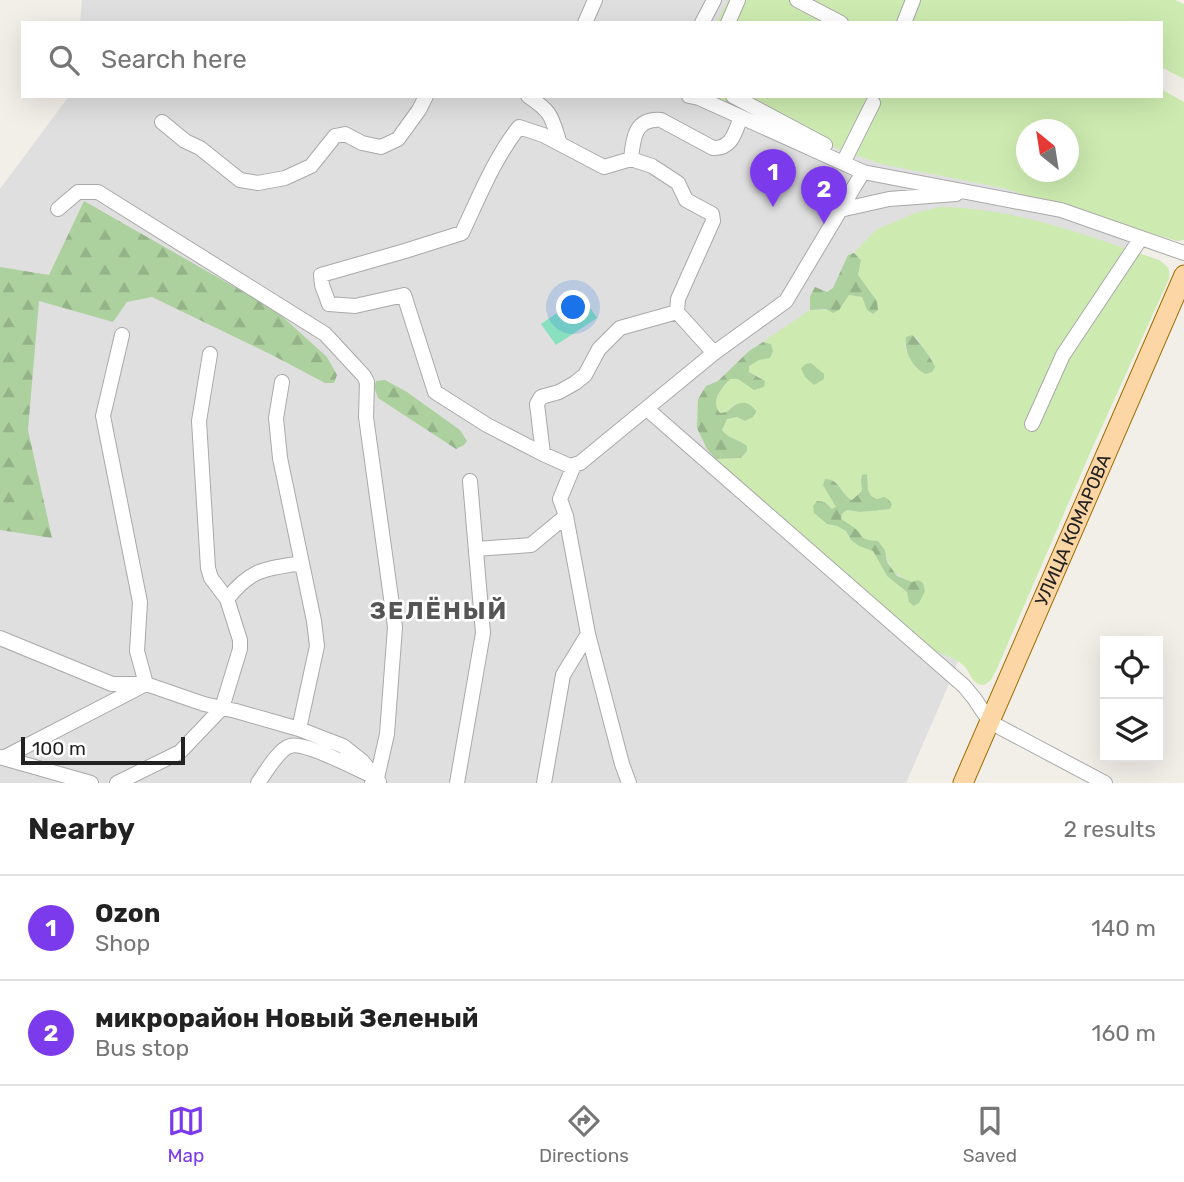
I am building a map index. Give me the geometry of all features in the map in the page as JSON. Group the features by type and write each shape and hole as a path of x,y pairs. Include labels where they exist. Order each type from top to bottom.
{"main road":[{"name":"УЛИЦА КОМАРОВА","path":"962,783 1184,275"}],"street":[{"path":"586,21 595,0"},
{"path":"703,21 714,0"},
{"path":"729,21 738,0"},
{"path":"797,0 837,21"},
{"path":"905,21 913,0"},
{"path":"162,122 240,180 258,183 285,178 311,166 335,136 345,134 362,143 381,146 398,139 425,98"},
{"path":"699,98 845,159"},
{"path":"737,98 845,159 863,172 1061,210 1184,253"},
{"path":"845,159 874,100"},
{"path":"549,102 550,115 560,144"},
{"path":"631,159 637,130 652,119 661,120 713,148 721,148 730,143 741,117"},
{"path":"714,353 677,312 678,299 713,220 712,214 686,200 678,183 652,166 631,159 604,167 543,135 519,127 498,159 462,233 321,275 329,304 355,306 404,295 435,392 486,425 570,466 580,463 714,353 786,301 863,172"},
{"path":"58,209 78,192 98,192 325,334 364,376 366,417 395,627 387,734 376,781"},
{"path":"840,210 889,200 974,192"},
{"path":"1032,424 1063,355 1141,238"},
{"path":"543,454 537,404 541,397 559,391 585,375 599,349 620,328 677,312"},
{"path":"122,335 103,416 140,602 137,651 146,684"},
{"path":"117,783 180,752 222,708 240,649 239,634 227,598 211,578 208,568 199,422 210,354"},
{"path":"282,382 276,418 280,458 317,646 292,727 289,746"},
{"path":"647,409 964,686 990,722 1105,783"},
{"path":"575,465 559,499 566,516 588,634 629,783"},
{"path":"457,783 483,634 470,481"},
{"path":"475,549 531,545 566,516"},
{"path":"227,598 245,578 254,573 302,563"},
{"path":"544,783 563,675 588,634"},
{"path":"0,638 112,684 146,684 204,704 292,727 343,746 362,761 376,781"},
{"path":"2,758 146,684"},
{"path":"258,783 280,753 289,746 300,745 376,781"},
{"path":"2,758 91,783"}],"shaded area":[{"path":"82,0 958,0 985,21 80,21"},
{"path":"68,98 1090,98 1170,157 906,783 0,783 0,189"}],"green space":[{"path":"728,0 1175,0 1184,4 1184,79 1163,68 1163,21 717,21"},
{"path":"1163,90 1184,102 1184,240 1177,241 1003,188 881,164 822,143 737,105 732,107 712,98 1163,98"},
{"path":"84,201 275,310 327,357 337,375 334,383 325,383 152,297 127,302 113,322 39,301 28,430 52,538 0,530 0,267 49,275"},
{"path":"940,207 996,212 1024,218 1159,260 1169,270 1169,279 996,671 984,685 974,680 960,663 935,651 716,459 741,458 747,452 747,446 722,430 727,419 737,417 734,404 727,412 720,413 717,409 716,400 723,387 730,379 738,379 754,390 760,377 749,372 749,366 759,360 771,344 763,342 810,310 839,310 849,295 862,297 867,310 873,314 878,310 877,301 858,275 861,260 854,253 876,230 915,213","holes":["906,337 917,338 933,360 917,369 905,348","862,475 867,475 871,496 890,509 860,512 847,510 840,519 854,527 866,540 885,550 893,570 912,582 907,592 887,576 873,551 859,546 851,540 846,531 827,524 825,502 832,509 837,507 823,485 825,479 837,484 852,500 862,491"]},
{"path":"854,253 861,260 858,275 877,301 878,310 873,314 867,310 862,297 849,295 839,310 833,313 826,309 810,310 810,296 815,287 827,292 833,288 848,255"},
{"path":"582,296 597,318 556,345 541,324"},
{"path":"912,335 934,364 932,372 925,374 910,358 906,337"},
{"path":"763,342 771,344 773,351 770,358 749,366 749,372 765,381 764,387 754,390 738,379 730,379 716,400 720,413 742,403 749,404 756,411 753,417 745,421 737,417 727,419 722,430 747,446 747,451 741,458 716,459 707,449 697,428 698,399 706,386 718,381 749,351"},
{"path":"811,363 824,374 824,379 814,385 805,377 801,368"},
{"path":"385,380 407,392 460,430 467,441 464,445 456,449 378,398 374,387 376,381"},
{"path":"867,474 871,496 888,499 892,504 890,509 860,512 847,510 841,519 864,538 878,541 885,550 887,562 897,576 923,583 925,591 919,603 914,606 909,602 907,592 887,576 873,551 859,546 851,540 846,531 827,524 814,513 813,506 817,501 825,502 832,509 836,507 823,485 825,479 837,484 852,500 862,491 862,475"}],"place":[{"name":"Ozon","path":"773,207"},
{"name":"микрорайон Новый Зеленый","path":"824,224"}],"district":[{"name":"ЗЕЛЁНЫЙ","path":"439,611"}]}
